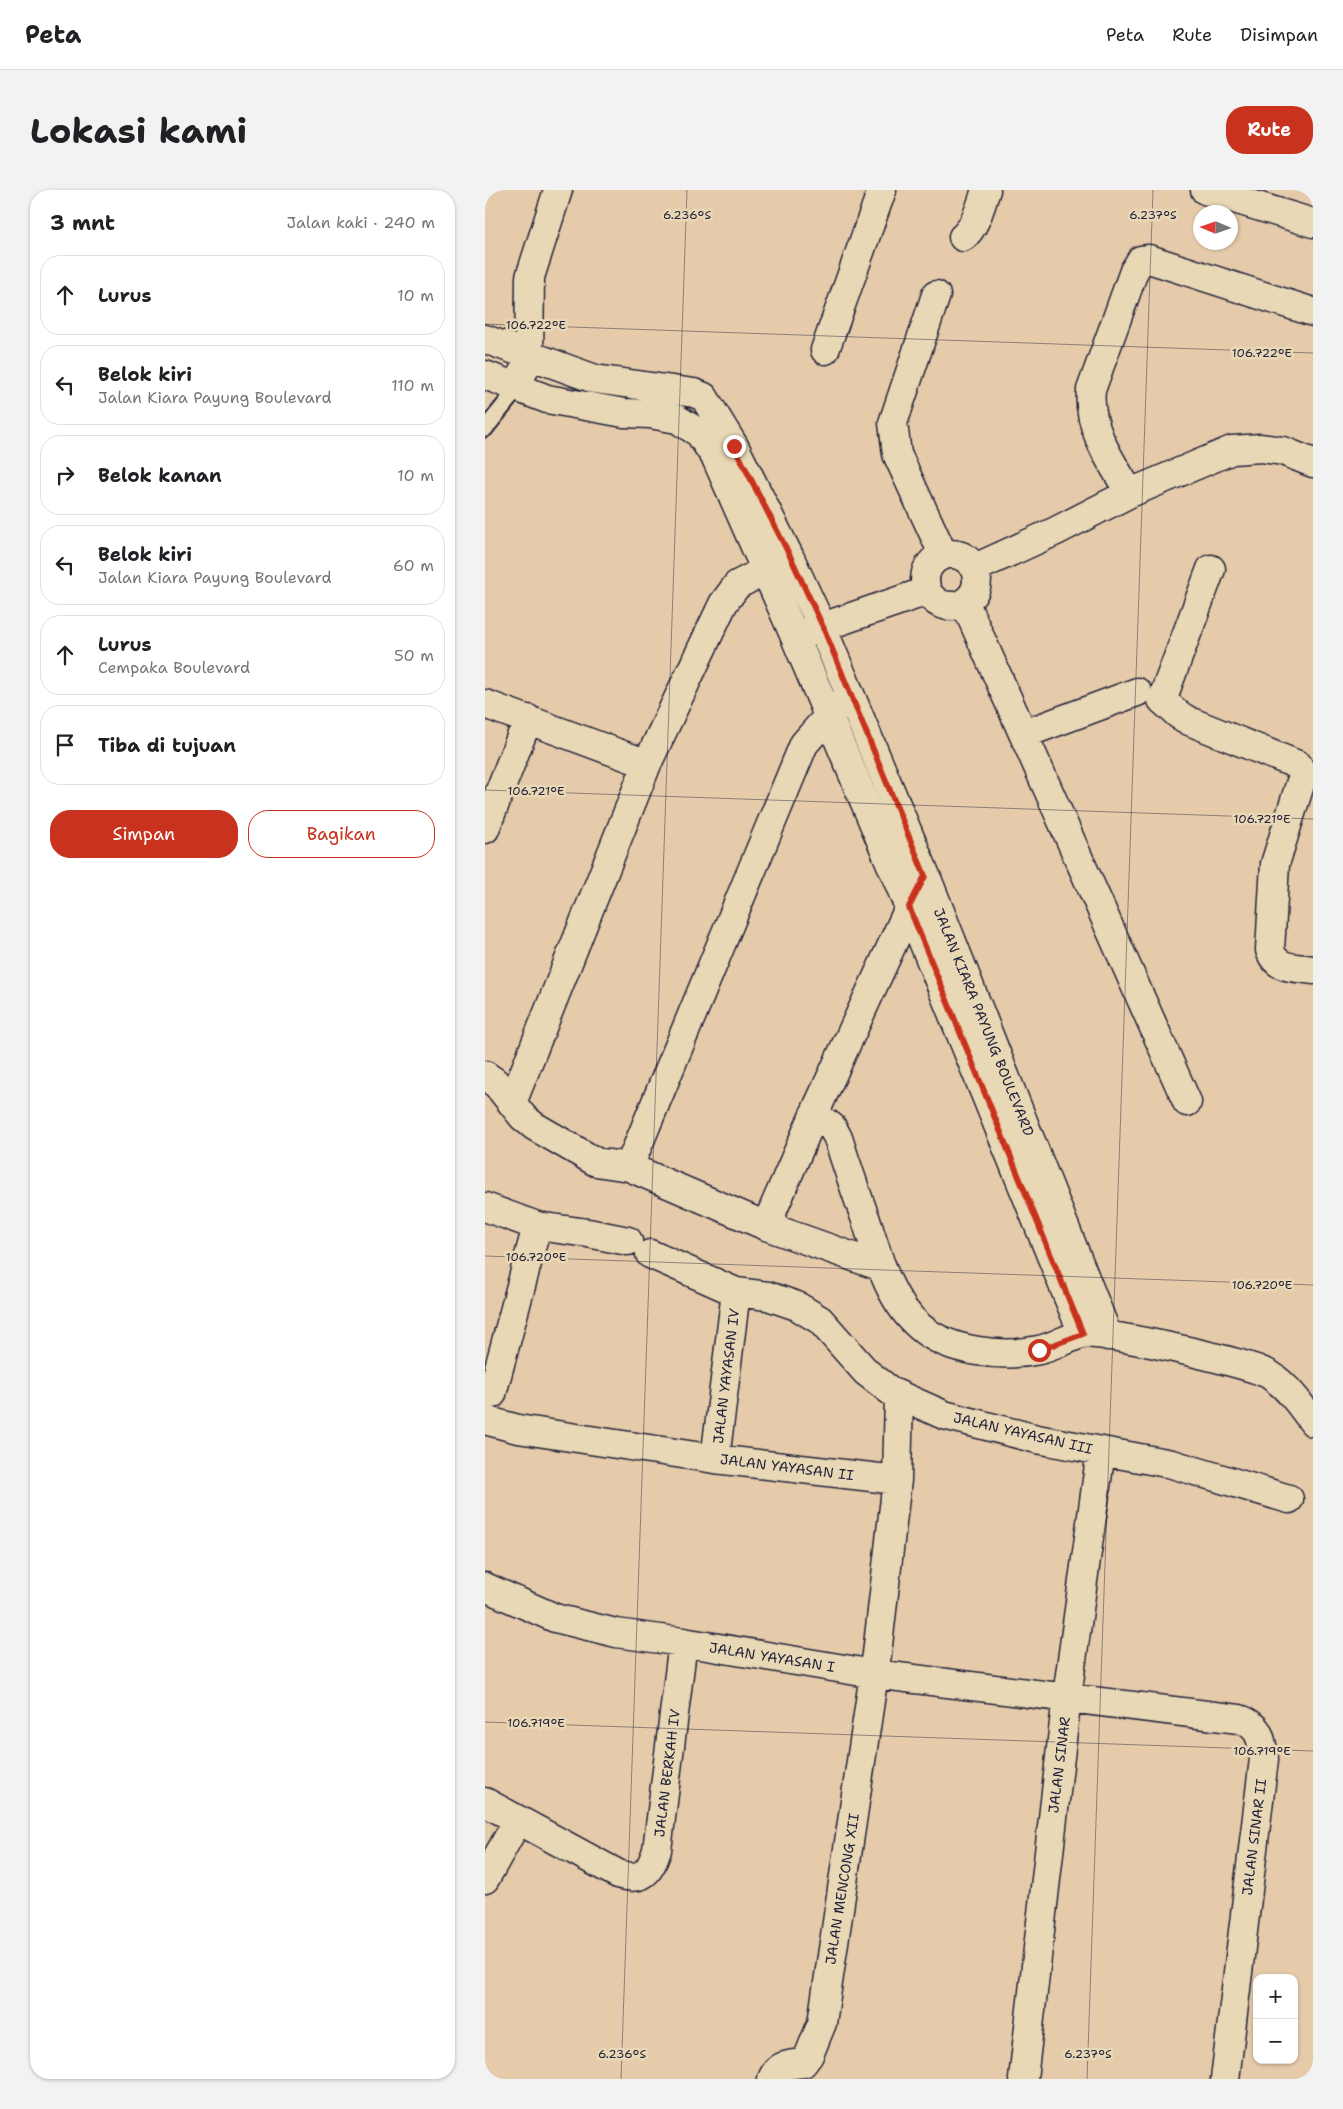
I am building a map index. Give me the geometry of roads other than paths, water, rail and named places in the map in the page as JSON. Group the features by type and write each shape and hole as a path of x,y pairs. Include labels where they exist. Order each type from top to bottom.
{"street":[{"path":"518,388 529,356 530,277 558,190"},
{"path":"825,350 882,190"},
{"path":"963,237 973,224 986,190"},
{"path":"1205,190 1313,223"},
{"path":"1130,493 1111,462 1092,419 1090,402 1091,390 1134,271 1141,260 1149,259 1313,312"},
{"path":"936,295 893,423 897,454 943,554"},
{"path":"485,339 529,356"},
{"name":"JALAN KIARA PAYUNG BOULEVARD","path":"529,356 595,379 694,393 704,398 734,446 791,558 851,692 925,876 1096,1335"},
{"name":"JALAN KIARA PAYUNG BOULEVARD","path":"485,375 547,399 624,413 650,414 677,419 699,433 716,458 1096,1335"},
{"path":"975,568 1056,531 1130,493 1233,450 1261,448 1283,451 1313,463"},
{"path":"955,553 967,558 975,568 978,581 975,593 965,603 951,607 937,603 927,591 924,576 927,569 931,562 943,554 955,553"},
{"path":"512,1103 647,764 723,604 737,585 791,558"},
{"path":"1211,569 1162,700 1189,721 1298,765 1301,769 1303,775 1275,864 1270,950 1273,959 1281,965 1313,970"},
{"path":"795,637 927,591"},
{"path":"965,603 1187,1102"},
{"path":"629,1167 804,744 827,716 851,692"},
{"path":"1024,734 1137,692"},
{"path":"485,704 647,764"},
{"path":"485,828 528,719"},
{"path":"766,1226 814,1114 925,876"},
{"path":"485,1075 495,1082 523,1117 596,1162 629,1167 766,1226 882,1267"},
{"path":"814,1114 832,1127 838,1138 882,1267 897,1299 921,1328 956,1345 977,1351 1000,1354 1039,1350 1096,1335 1239,1363 1268,1374 1288,1389 1313,1422"},
{"name":"JALAN YAYASAN III","path":"485,1207 537,1226 588,1233 639,1248 736,1292 768,1296 797,1306 820,1320 866,1372 899,1395 945,1415 985,1427 1172,1464 1289,1499"},
{"path":"493,1394 537,1226"},
{"name":"JALAN YAYASAN IV","path":"715,1459 736,1292"},
{"path":"874,1674 897,1480 899,1395"},
{"name":"JALAN YAYASAN II","path":"485,1420 518,1428 715,1459 897,1480"},
{"name":"JALAN SINAR","path":"1023,2079 1067,1696 1101,1451"},
{"name":"JALAN YAYASAN I","path":"485,1587 555,1618 580,1625 647,1638 683,1642 874,1674 1067,1696"},
{"name":"JALAN BERKAH IV","path":"518,1820 618,1874 631,1878 643,1875 652,1865 657,1850 683,1642"},
{"name":"JALAN MENCONG XII","path":"772,2079 776,2070 783,2065 803,2062 809,2055 822,2023 874,1674"},
{"name":"JALAN SINAR II","path":"1067,1696 1239,1719 1252,1724 1262,1739 1264,1759 1225,2079"},
{"path":"485,1802 518,1820 485,1879"}],"lane":[{"path":"485,429 518,388"}]}
